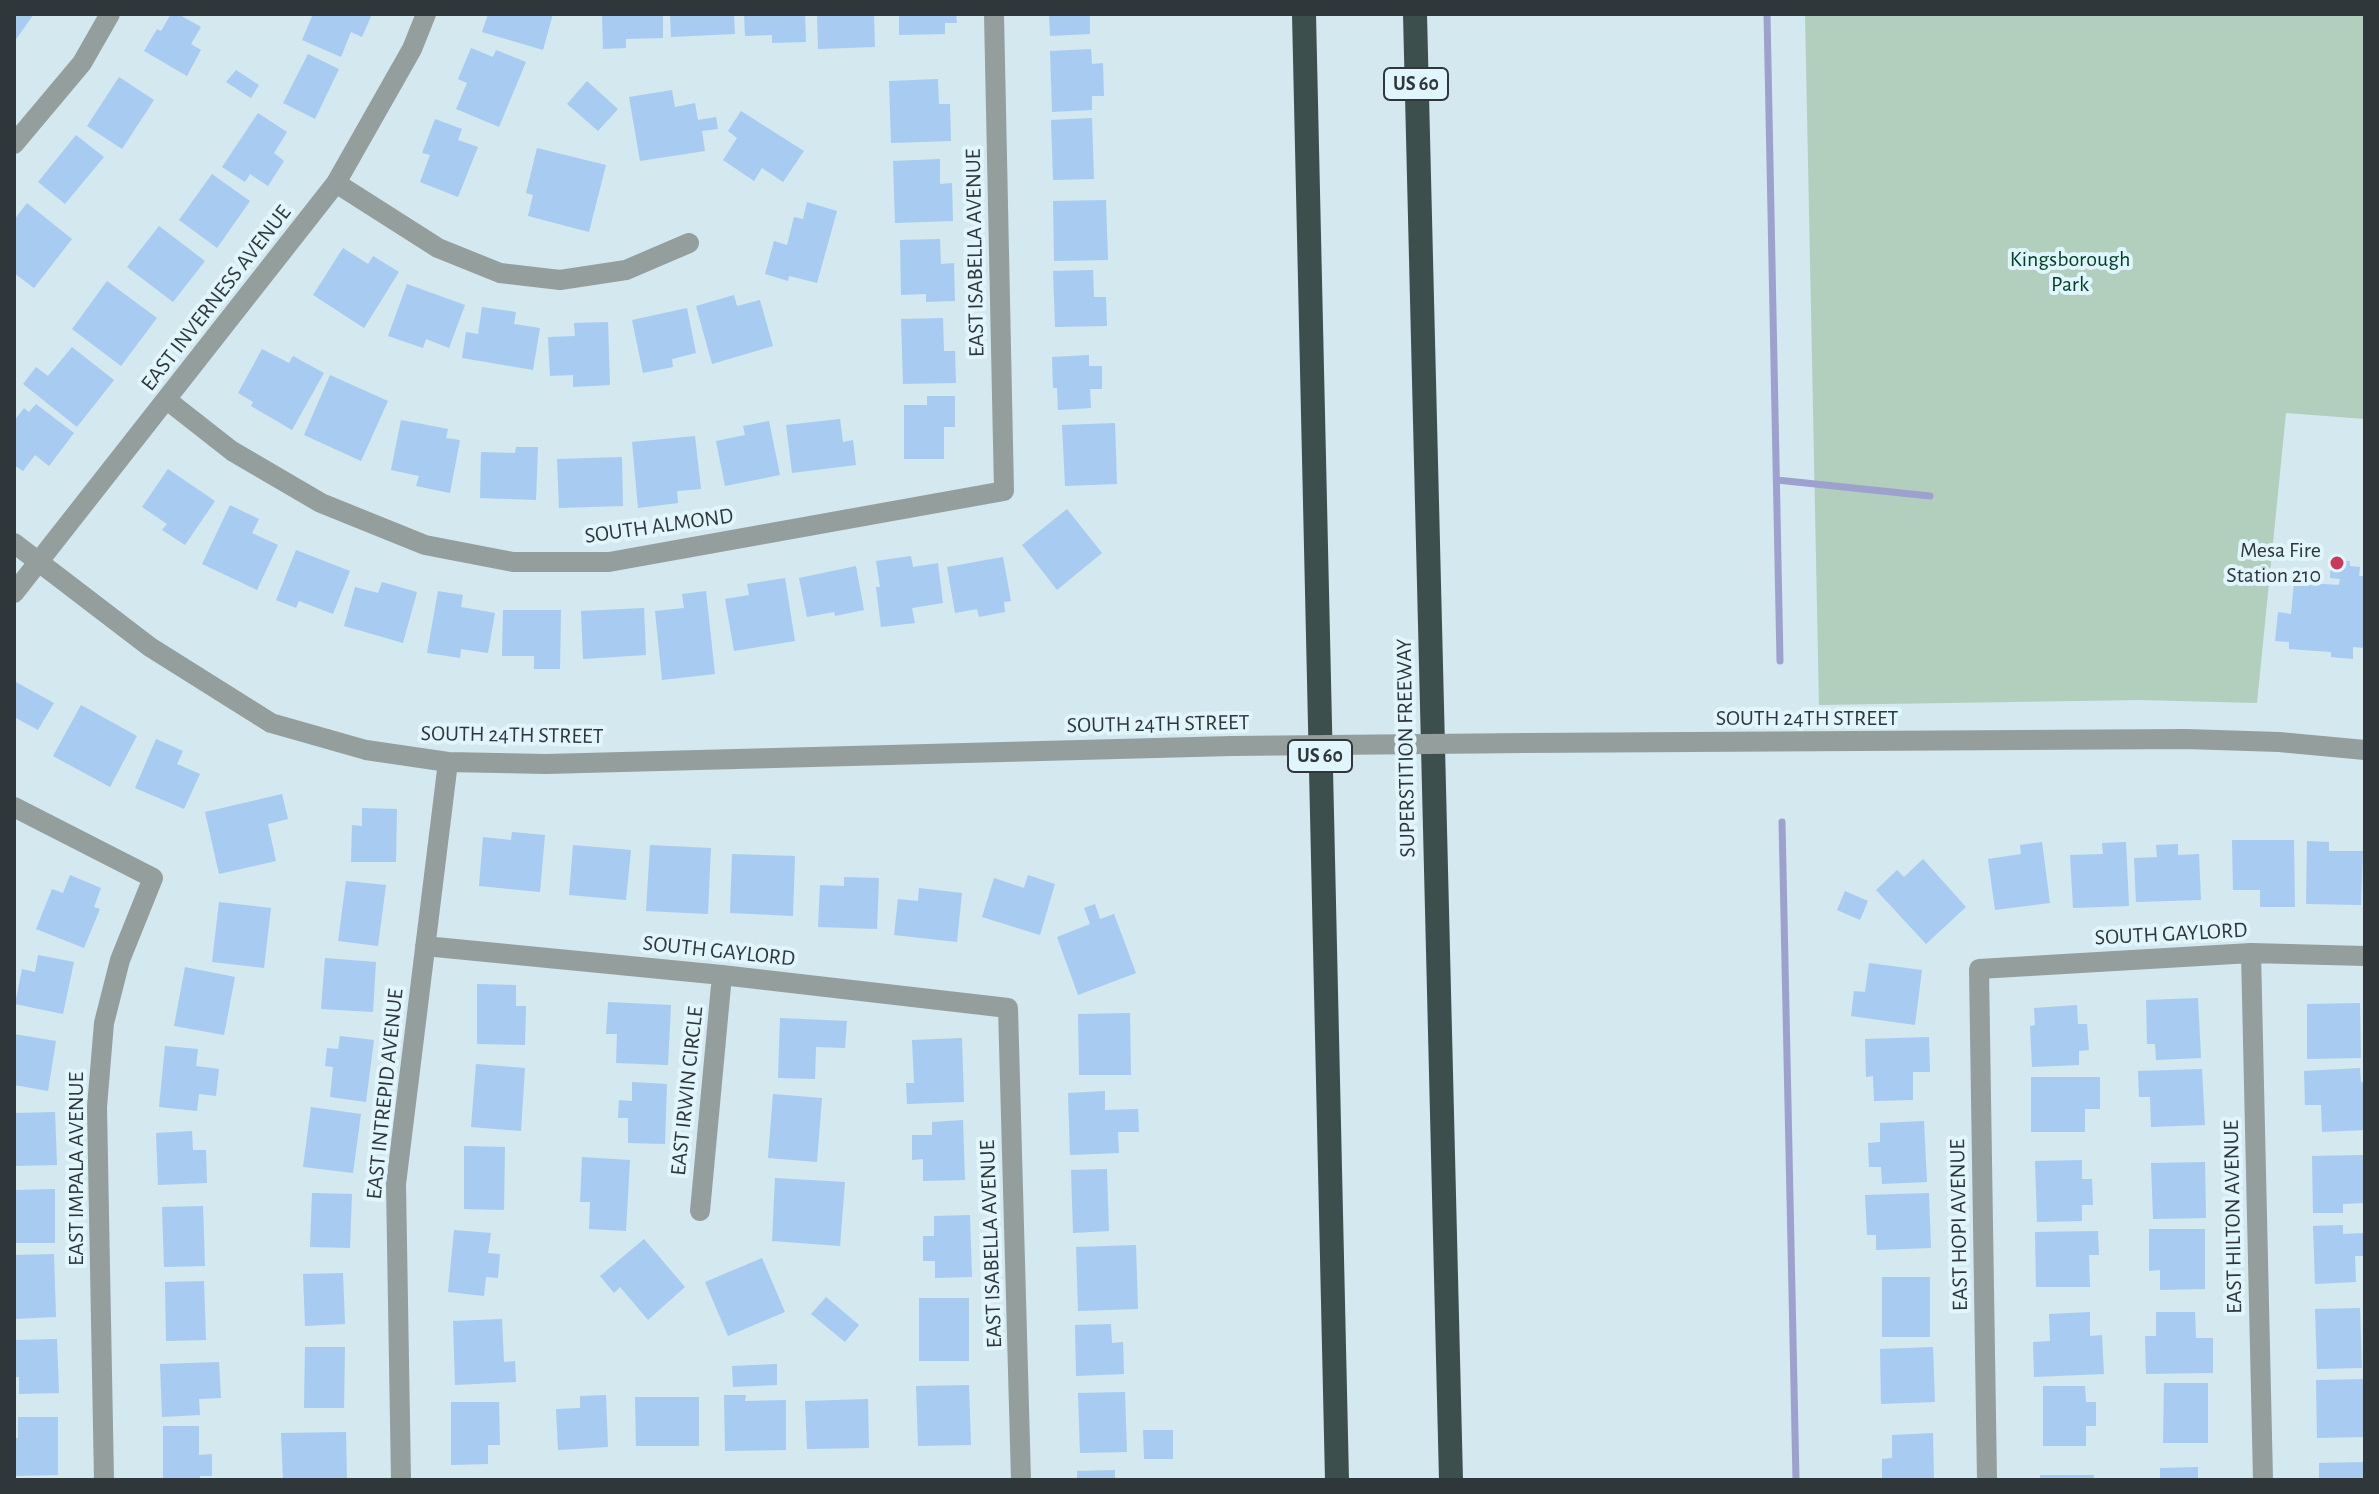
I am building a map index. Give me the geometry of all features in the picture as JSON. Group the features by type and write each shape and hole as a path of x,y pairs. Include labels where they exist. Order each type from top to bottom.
{"highway":[{"name":"US 60","path":"1304,14 1337,1480"},
{"name":"SUPERSTITION FREEWAY","path":"1415,14 1451,1480"},
{"path":"1418,155 1426,14"}],"street":[{"path":"14,144 82,63 110,14"},
{"name":"EAST INVERNESS AVENUE","path":"14,593 336,183 412,49 426,14"},
{"name":"EAST ISABELLA AVENUE","path":"994,14 1004,491"},
{"path":"336,183 438,248 500,273 560,280 626,270 689,243"},
{"name":"SOUTH ALMOND","path":"167,400 232,451 321,503 425,545 513,562 609,562 1004,491"},
{"name":"SOUTH 24TH STREET","path":"14,543 150,647 271,723 366,750 448,762 546,764 1232,746 1525,743 2186,739 2279,742 2365,750"},
{"name":"EAST INTREPID AVENUE","path":"401,1480 396,1184 448,762"},
{"name":"EAST IMPALA AVENUE","path":"14,807 153,878 120,960 104,1023 97,1107 104,1480"},
{"name":"SOUTH GAYLORD","path":"425,946 722,975 1008,1008"},
{"name":"SOUTH GAYLORD","path":"1979,969 2251,953 2365,956"},
{"name":"EAST HILTON AVENUE","path":"2251,953 2263,1480"},
{"name":"EAST HOPI AVENUE","path":"1979,969 1987,1480"},
{"name":"EAST IRWIN CIRCLE","path":"700,1211 722,975"},
{"name":"EAST ISABELLA AVENUE","path":"1008,1008 1021,1480"}],"green space":[{"name":"Kingsborough Park","path":"1805,14 2365,14 2365,419 2286,413 2257,703 2140,700 1819,705"}],"building":[{"path":"14,14 34,14 14,42"},
{"path":"171,14 178,14 201,27 191,44 201,50 187,76 144,51 157,29 161,31"},
{"path":"313,14 372,14 362,37 351,32 341,57 302,40"},
{"path":"488,14 553,14 543,50 482,32"},
{"path":"602,14 663,14 663,38 626,39 626,48 603,49"},
{"path":"670,14 734,14 735,34 671,37"},
{"path":"744,14 805,14 806,42 772,43 772,35 745,36"},
{"path":"817,14 874,14 875,47 818,49"},
{"path":"899,14 956,14 957,23 945,23 945,34 899,35"},
{"path":"1049,14 1090,14 1090,34 1050,36"},
{"path":"471,48 493,57 496,50 526,62 499,127 456,109 467,83 458,79"},
{"path":"1091,49 1092,64 1103,63 1104,96 1092,96 1092,110 1052,112 1050,51"},
{"path":"308,54 339,69 315,119 283,103"},
{"path":"236,70 259,85 251,98 226,82"},
{"path":"119,77 154,100 122,149 87,126"},
{"path":"938,79 939,104 950,104 951,141 891,143 889,81"},
{"path":"587,81 618,109 598,131 567,104"},
{"path":"672,90 675,107 695,103 698,120 716,117 718,129 702,131 705,151 640,161 629,97"},
{"path":"741,111 804,151 783,182 762,168 754,181 723,160 737,138 728,131"},
{"path":"258,113 287,132 274,153 284,161 268,186 250,174 245,182 222,167"},
{"path":"1092,118 1094,179 1053,180 1051,120"},
{"path":"435,119 462,129 458,140 478,147 458,197 420,182 430,155 422,153"},
{"path":"76,135 104,157 65,204 38,182"},
{"path":"537,148 606,165 589,232 528,216 533,195 526,193"},
{"path":"940,159 940,184 952,183 953,221 895,223 893,161"},
{"path":"212,174 250,201 217,248 179,220"},
{"path":"1106,200 1108,260 1054,261 1053,201"},
{"path":"807,202 837,211 817,283 789,276 788,281 765,274 774,241 787,245 794,217 803,219"},
{"path":"27,203 72,239 34,288 14,273 14,220"},
{"path":"159,226 205,261 173,302 127,267"},
{"path":"940,239 941,264 954,263 955,301 926,302 926,294 901,295 900,240"},
{"path":"343,248 368,264 373,256 399,272 364,328 313,295"},
{"path":"1093,270 1094,297 1106,297 1107,326 1055,327 1053,271"},
{"path":"107,281 157,318 121,366 72,329"},
{"path":"407,284 465,305 449,348 426,339 423,348 388,336"},
{"path":"734,295 737,306 760,300 773,346 712,364 696,306"},
{"path":"482,307 516,312 514,324 540,328 533,370 462,358 466,332 478,334"},
{"path":"687,308 696,353 672,359 673,367 643,373 632,320"},
{"path":"943,318 944,351 955,351 956,383 903,384 901,319"},
{"path":"608,322 610,385 573,387 573,375 550,376 548,337 575,336 574,323"},
{"path":"72,347 114,380 77,427 23,384 36,367 48,376"},
{"path":"262,349 289,363 293,356 324,373 292,430 251,406 253,402 238,393"},
{"path":"1089,355 1089,366 1102,366 1102,389 1090,389 1091,408 1058,410 1057,388 1053,388 1052,357"},
{"path":"330,375 388,401 361,461 304,435"},
{"path":"927,396 955,396 955,427 944,427 944,459 904,459 904,405 927,405"},
{"path":"36,404 74,433 49,466 35,455 23,471 14,465 14,421 24,408 29,412"},
{"path":"840,419 843,442 853,440 856,465 792,473 786,425"},
{"path":"401,420 448,429 446,438 460,440 450,493 416,486 419,476 391,470"},
{"path":"769,421 780,475 725,486 716,441 745,435 743,426"},
{"path":"1115,423 1117,484 1065,486 1062,425"},
{"path":"695,436 701,489 677,491 678,503 638,508 632,442"},
{"path":"516,447 538,447 536,500 480,498 481,452 515,453"},
{"path":"622,457 623,506 559,508 557,459"},
{"path":"168,469 215,501 185,545 162,530 167,524 142,507"},
{"path":"230,505 259,519 252,533 278,545 257,590 202,564"},
{"path":"1067,509 1102,553 1057,590 1022,545"},
{"path":"296,550 350,571 333,614 299,601 296,608 276,600"},
{"path":"911,556 913,567 938,563 943,603 912,608 915,623 881,627 876,561"},
{"path":"1003,557 1011,601 1004,602 1005,612 979,617 977,609 955,613 947,567"},
{"path":"2331,560 2350,561 2350,566 2360,567 2359,576 2365,576 2365,648 2353,647 2353,659 2331,657 2331,652 2289,649 2289,642 2275,641 2278,612 2291,614 2294,582 2339,585 2340,579 2330,578"},
{"path":"856,566 864,610 835,616 834,612 807,617 799,578"},
{"path":"785,578 795,641 734,651 725,599 749,595 747,584"},
{"path":"382,582 417,592 403,643 344,626 355,587 378,593"},
{"path":"438,591 463,595 461,607 495,613 488,653 461,649 460,658 427,653"},
{"path":"706,591 715,674 662,680 655,611 684,608 682,594"},
{"path":"644,608 646,655 583,659 581,611"},
{"path":"503,610 561,610 560,669 534,669 534,656 502,656"},
{"path":"14,681 54,703 38,730 14,717"},
{"path":"81,705 137,736 110,787 53,756"},
{"path":"156,739 183,751 177,764 200,774 184,809 135,788"},
{"path":"282,794 288,819 268,824 276,861 219,874 205,812"},
{"path":"362,808 397,809 396,862 351,862 352,825 362,826"},
{"path":"512,832 545,835 540,892 479,886 483,837 511,840"},
{"path":"2232,840 2294,840 2295,907 2260,907 2260,890 2233,890"},
{"path":"2307,841 2329,842 2329,851 2363,851 2361,905 2306,904"},
{"path":"2042,842 2050,903 1995,910 1988,859 2021,854 2020,845"},
{"path":"2126,842 2129,906 2073,908 2070,855 2103,854 2102,843"},
{"path":"2178,844 2178,855 2199,854 2201,900 2136,902 2134,858 2157,857 2156,845"},
{"path":"573,845 631,850 626,900 569,895"},
{"path":"650,845 711,848 708,914 646,911"},
{"path":"732,854 795,856 793,916 730,913"},
{"path":"1923,859 1966,907 1926,944 1876,890 1897,870 1904,877"},
{"path":"70,875 101,888 94,907 100,909 84,948 36,929 52,889 63,893"},
{"path":"1028,875 1055,884 1040,935 982,917 994,878 1024,888"},
{"path":"844,877 879,878 877,929 818,927 820,885 844,886"},
{"path":"346,881 386,885 378,946 338,941"},
{"path":"919,888 962,893 957,942 894,935 898,899 918,901"},
{"path":"1845,891 1868,901 1860,920 1837,910"},
{"path":"219,902 271,908 264,968 212,962"},
{"path":"1095,904 1100,919 1114,914 1136,973 1078,995 1057,937 1090,924 1084,908"},
{"path":"38,955 74,962 63,1014 15,1004 22,969 35,972"},
{"path":"325,958 376,962 373,1012 321,1009"},
{"path":"1869,963 1922,970 1915,1025 1851,1016 1854,991 1865,992"},
{"path":"185,967 235,977 224,1035 174,1026"},
{"path":"477,984 516,985 516,1006 526,1006 525,1045 477,1044"},
{"path":"2198,998 2201,1058 2156,1060 2155,1044 2147,1044 2146,1000"},
{"path":"608,1002 671,1005 668,1065 616,1063 617,1034 606,1034"},
{"path":"2360,1003 2361,1058 2307,1059 2307,1004"},
{"path":"2077,1005 2078,1024 2087,1024 2089,1050 2079,1051 2079,1065 2032,1067 2030,1026 2035,1025 2034,1008"},
{"path":"1130,1013 1131,1075 1079,1075 1078,1014"},
{"path":"780,1018 847,1021 845,1048 816,1047 815,1079 778,1078"},
{"path":"14,1034 56,1041 48,1091 14,1085"},
{"path":"340,1036 374,1040 366,1102 330,1097 333,1067 325,1066 327,1048 338,1049"},
{"path":"1929,1037 1930,1072 1913,1072 1913,1100 1874,1101 1873,1076 1866,1077 1865,1039"},
{"path":"962,1038 964,1102 907,1104 906,1083 914,1083 912,1040"},
{"path":"165,1046 198,1049 196,1066 219,1069 216,1096 199,1094 197,1111 159,1107"},
{"path":"476,1064 525,1068 521,1131 471,1127"},
{"path":"2360,1068 2361,1082 2365,1082 2365,1130 2322,1132 2321,1105 2305,1105 2304,1071"},
{"path":"2202,1069 2205,1125 2151,1127 2150,1097 2139,1097 2138,1071"},
{"path":"2031,1077 2100,1077 2100,1109 2085,1109 2085,1132 2031,1132"},
{"path":"632,1082 667,1084 665,1144 628,1143 628,1118 618,1118 619,1100 632,1101"},
{"path":"1105,1091 1105,1110 1138,1109 1139,1132 1118,1132 1119,1153 1070,1155 1068,1093"},
{"path":"773,1094 822,1098 817,1162 768,1158"},
{"path":"311,1107 361,1114 353,1173 303,1167"},
{"path":"55,1112 57,1165 14,1166 14,1113"},
{"path":"963,1120 965,1180 923,1181 923,1159 912,1160 912,1135 932,1135 932,1122"},
{"path":"1924,1121 1927,1182 1882,1184 1881,1167 1869,1167 1868,1143 1880,1142 1880,1123"},
{"path":"192,1131 193,1150 206,1150 207,1183 158,1185 156,1133"},
{"path":"464,1146 505,1147 504,1210 464,1209"},
{"path":"2363,1155 2365,1203 2343,1204 2343,1213 2313,1213 2312,1156"},
{"path":"582,1157 630,1160 626,1231 589,1229 590,1202 580,1202"},
{"path":"2082,1160 2082,1179 2092,1179 2093,1205 2082,1205 2082,1221 2037,1222 2035,1161"},
{"path":"2205,1162 2206,1218 2153,1219 2151,1163"},
{"path":"1107,1169 1109,1231 1073,1233 1071,1170"},
{"path":"775,1178 845,1182 840,1246 772,1241"},
{"path":"55,1189 55,1243 14,1243 14,1190"},
{"path":"312,1193 352,1194 350,1248 310,1247"},
{"path":"1929,1193 1931,1248 1876,1250 1876,1235 1867,1235 1865,1195"},
{"path":"203,1206 205,1266 164,1267 162,1207"},
{"path":"970,1215 972,1277 935,1278 935,1261 923,1261 923,1236 934,1236 934,1216"},
{"path":"2343,1225 2343,1234 2363,1233 2364,1256 2355,1256 2356,1282 2315,1284 2313,1226"},
{"path":"2149,1229 2205,1229 2205,1289 2160,1290 2160,1270 2149,1271"},
{"path":"454,1230 491,1233 488,1253 500,1254 498,1278 486,1277 484,1296 448,1292"},
{"path":"2098,1231 2099,1255 2089,1255 2090,1287 2036,1287 2035,1232"},
{"path":"644,1239 685,1287 648,1320 620,1287 614,1293 600,1276"},
{"path":"1136,1245 1138,1309 1078,1311 1076,1247"},
{"path":"54,1254 56,1317 14,1319 14,1255"},
{"path":"762,1258 785,1312 728,1336 705,1282"},
{"path":"343,1273 345,1324 305,1326 303,1274"},
{"path":"1882,1277 1930,1277 1930,1337 1882,1337"},
{"path":"204,1281 206,1340 166,1341 165,1282"},
{"path":"826,1297 859,1325 845,1342 811,1314"},
{"path":"919,1298 969,1298 969,1361 919,1361"},
{"path":"2360,1308 2362,1368 2317,1369 2315,1309"},
{"path":"2090,1312 2090,1336 2102,1335 2104,1374 2034,1377 2033,1342 2050,1341 2049,1314"},
{"path":"2156,1312 2195,1312 2196,1338 2213,1338 2213,1373 2146,1374 2145,1336 2156,1336"},
{"path":"502,1319 504,1362 515,1361 516,1382 455,1385 453,1321"},
{"path":"1111,1324 1112,1343 1123,1342 1124,1374 1076,1376 1075,1325"},
{"path":"57,1339 59,1393 19,1394 19,1377 14,1377 14,1340"},
{"path":"305,1347 345,1347 344,1408 304,1408"},
{"path":"1933,1347 1935,1402 1881,1404 1880,1349"},
{"path":"219,1362 221,1398 199,1399 200,1415 162,1417 160,1364"},
{"path":"777,1364 777,1385 733,1387 732,1366"},
{"path":"2365,1379 2365,1437 2317,1438 2316,1380"},
{"path":"2164,1383 2208,1383 2208,1443 2163,1443"},
{"path":"969,1385 971,1445 918,1446 916,1386"},
{"path":"2043,1386 2085,1386 2086,1402 2096,1402 2096,1426 2086,1426 2086,1446 2043,1446"},
{"path":"1125,1392 1127,1452 1080,1453 1078,1393"},
{"path":"606,1395 608,1447 558,1450 556,1409 580,1408 580,1396"},
{"path":"724,1395 746,1395 745,1401 786,1400 786,1450 725,1451"},
{"path":"635,1397 699,1397 699,1446 636,1446"},
{"path":"868,1399 869,1448 807,1449 805,1401"},
{"path":"451,1402 499,1402 500,1445 488,1445 488,1464 451,1465"},
{"path":"18,1417 58,1417 58,1475 14,1476 14,1438 18,1438"},
{"path":"163,1426 199,1426 199,1455 212,1454 212,1476 200,1476 200,1480 163,1480"},
{"path":"1143,1430 1173,1430 1173,1459 1144,1459"},
{"path":"346,1432 347,1480 283,1480 281,1433"},
{"path":"1933,1433 1934,1480 1882,1480 1882,1459 1892,1458 1892,1435"},
{"path":"2364,1462 2365,1480 2319,1480 2319,1463"},
{"path":"2198,1467 2198,1480 2160,1480 2160,1468"},
{"path":"1115,1470 1115,1480 1077,1480 1077,1471"},
{"path":"2040,1475 2094,1475 2094,1480 2040,1480"}],"waterway":[{"path":"1767,14 1780,661"},
{"path":"1777,480 1930,496"},
{"path":"1782,822 1796,1480"}],"place":[{"name":"Mesa Fire Station 210","path":"2337,563"}]}
